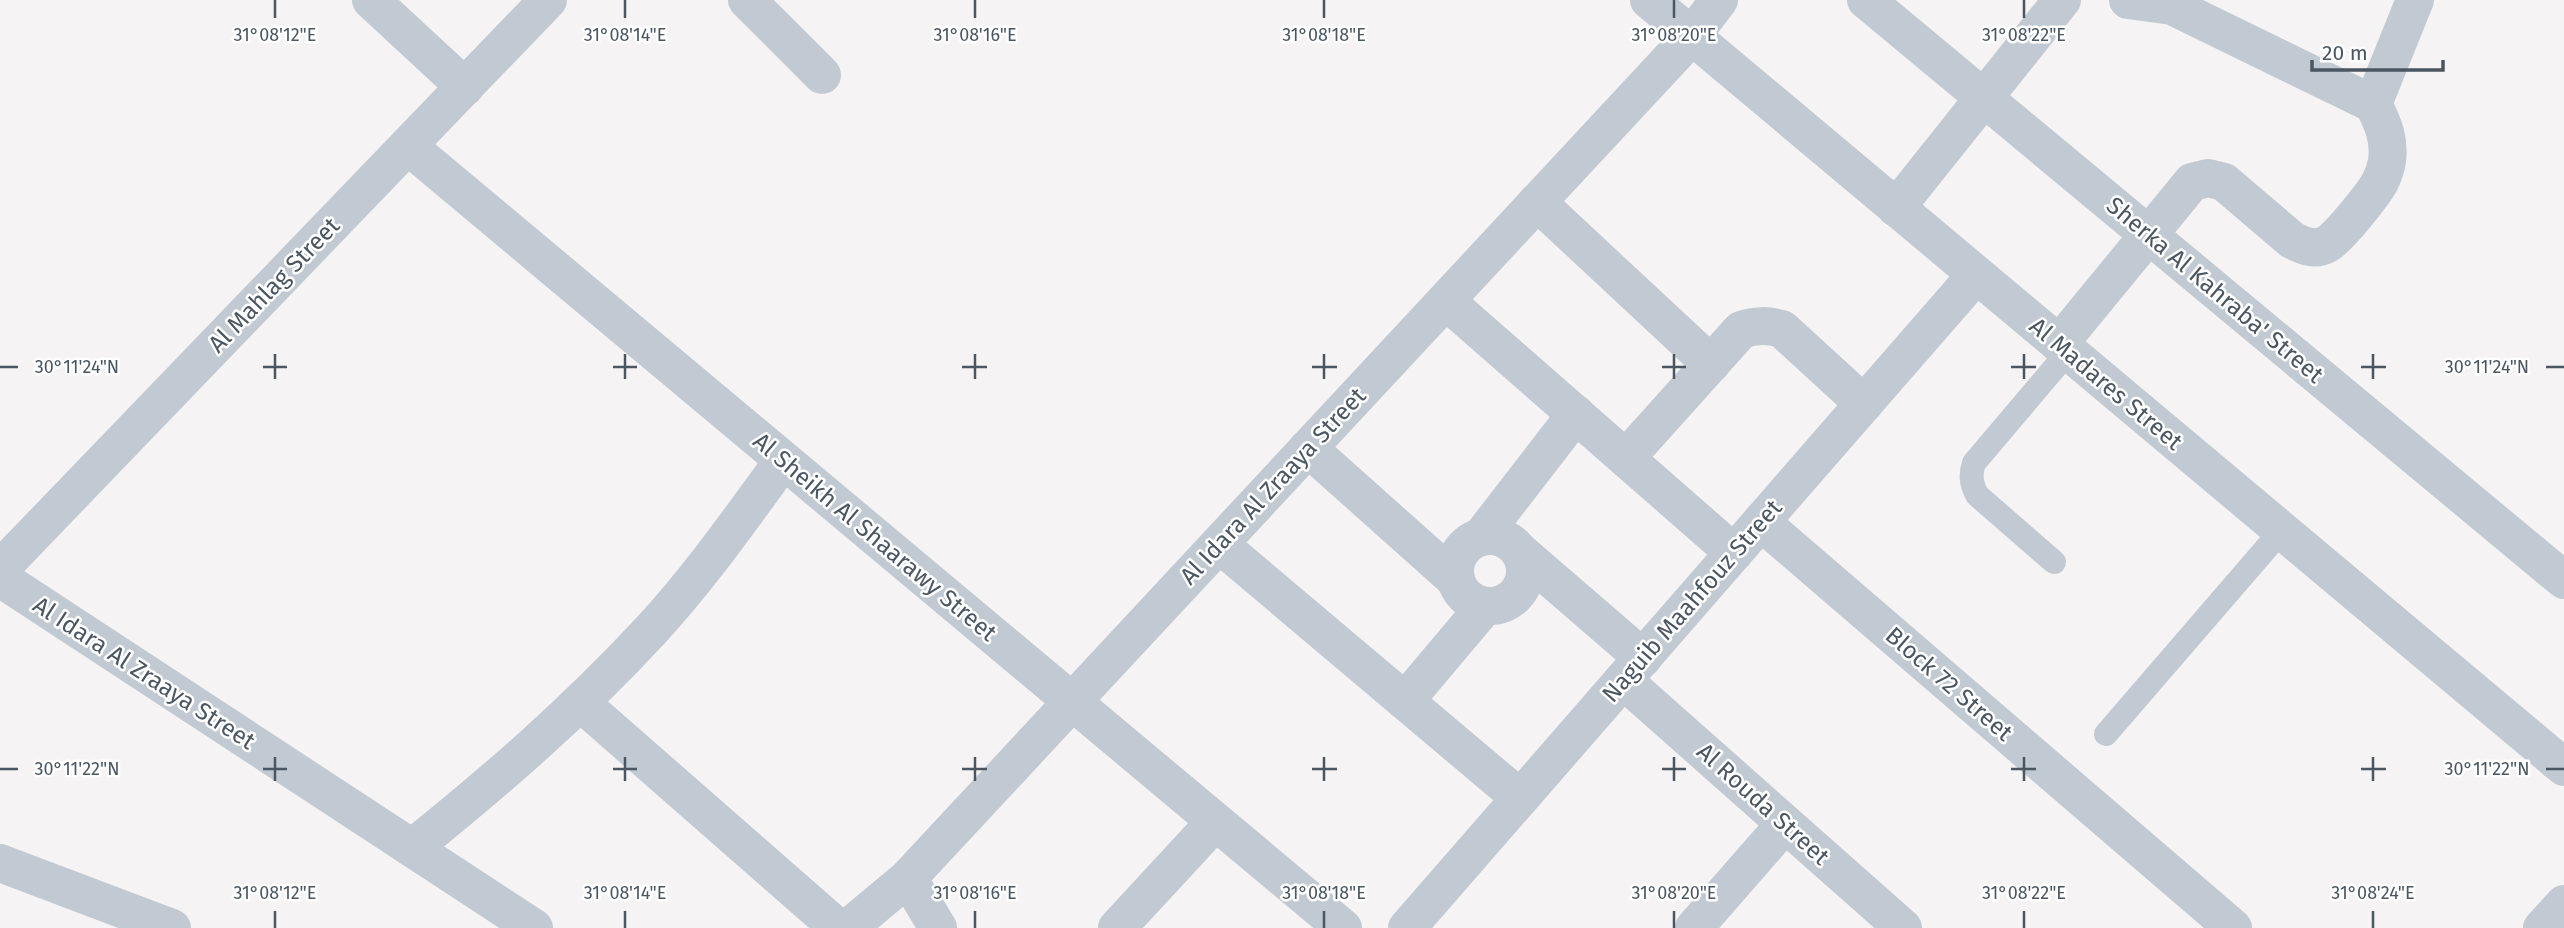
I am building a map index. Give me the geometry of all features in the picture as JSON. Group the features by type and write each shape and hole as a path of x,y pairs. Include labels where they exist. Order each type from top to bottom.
{"street":[{"path":"371,0 465,87"},
{"name":"Al Mahlag Street","path":"0,569 548,0"},
{"path":"747,0 822,75"},
{"name":"Al Madares Street","path":"1649,0 2564,767"},
{"name":"Al Idara Al Zraaya Street","path":"848,928 908,878 1691,37 1719,0"},
{"name":"Sherka Al Kahraba' Street","path":"1866,0 2564,580"},
{"path":"1896,208 2062,0"},
{"path":"2064,348 2149,235 2192,183 2208,178 2224,182 2292,240 2302,246 2315,248 2327,245 2337,237 2380,183 2387,163 2388,143 2383,122 2373,104 2173,3 2129,0"},
{"path":"2373,104 2415,0"},
{"name":"Al Sheikh Al Shaarawy Street","path":"408,146 1343,928"},
{"path":"1537,202 1711,364"},
{"name":"Naguib Maahfouz Street","path":"1407,928 1976,275"},
{"path":"1446,301 1734,553"},
{"path":"1626,458 1741,330 1754,325 1782,329 1864,404"},
{"path":"1481,537 1577,414"},
{"path":"1308,449 1456,580"},
{"path":"412,848 499,778 581,703 654,627 721,545 783,461"},
{"name":"Block 72 Street","path":"1761,522 2233,928"},
{"path":"1495,536 1508,541 1519,551 1524,563 1524,577 1520,589 1511,599 1498,605 1485,606 1462,593 1454,566 1468,543 1481,537 1495,536"},
{"path":"1219,544 1520,798"},
{"name":"Al Rouda Street","path":"1519,551 1786,824 1903,928"},
{"name":"Al Idara Al Zraaya Street","path":"0,578 534,928"},
{"path":"1405,701 1485,606"},
{"path":"581,703 838,928"},
{"path":"1116,928 1215,822"},
{"path":"1694,928 1786,824"},
{"path":"0,863 172,928"},
{"path":"908,878 938,928"},
{"path":"2542,928 2564,904"}],"lane":[{"path":"2054,562 1977,495 1970,474 1974,463 2064,348"},
{"path":"2106,734 2281,530"}]}
